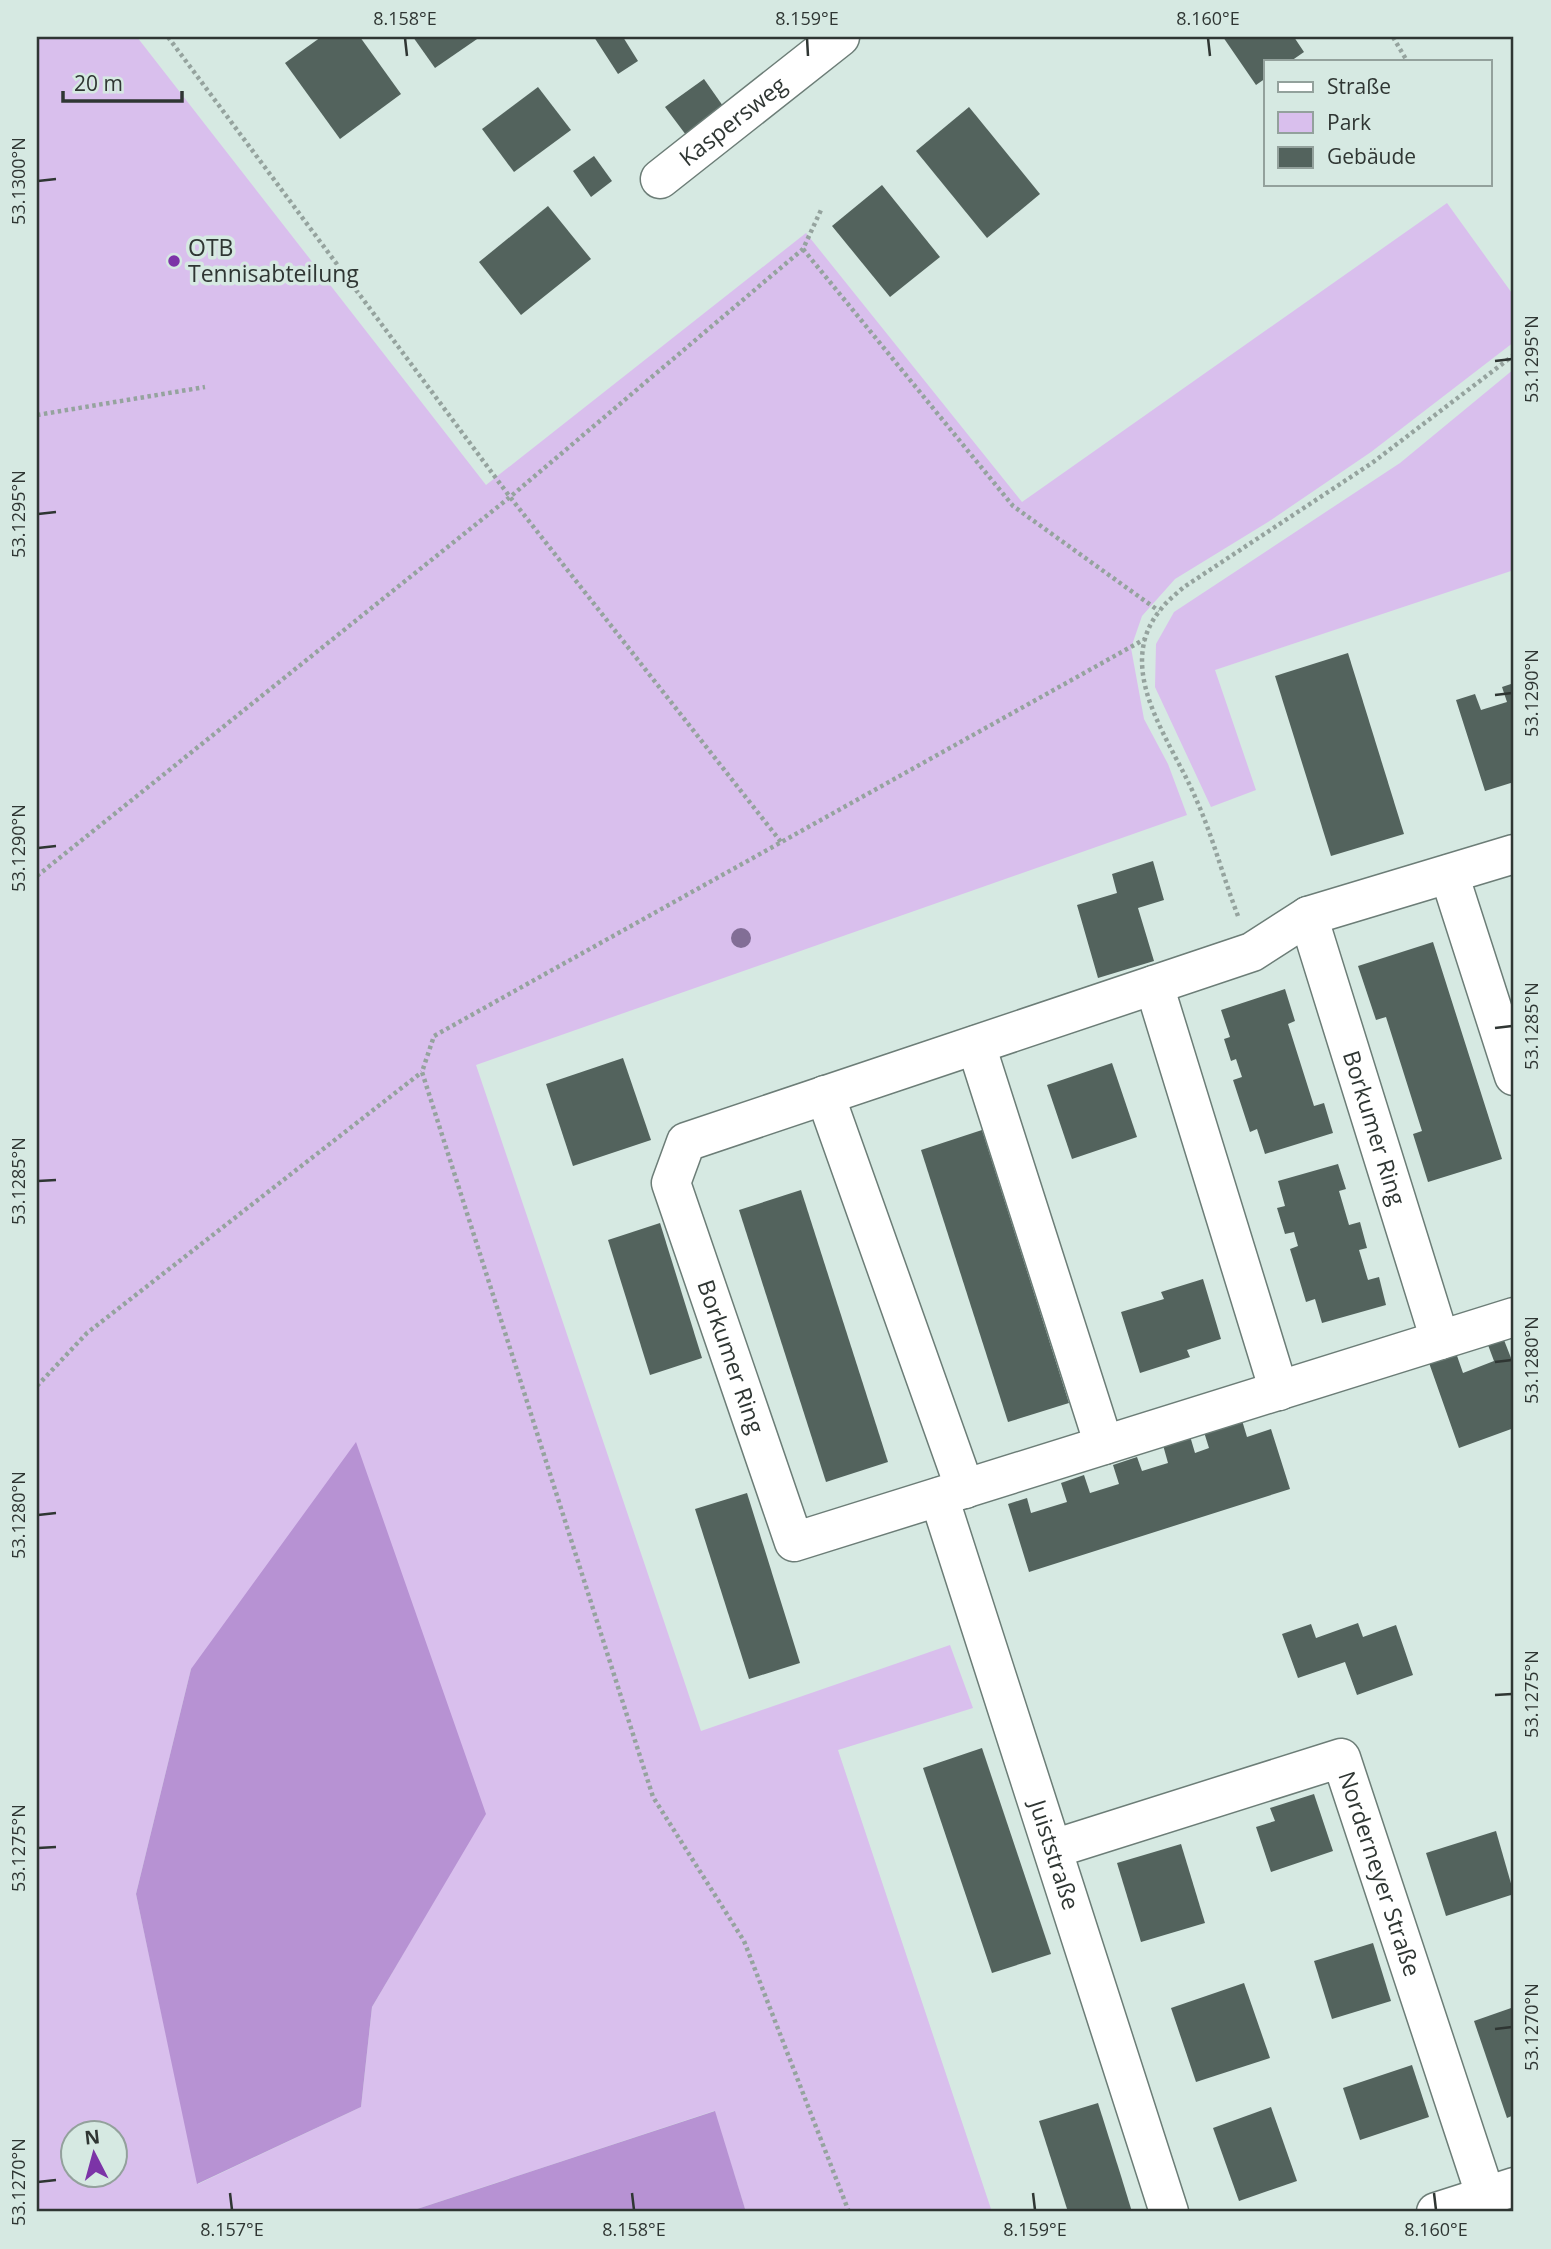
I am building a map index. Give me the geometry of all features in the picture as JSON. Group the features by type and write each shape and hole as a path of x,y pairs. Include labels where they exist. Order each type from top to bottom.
{"street":[{"name":"Kaspersweg","path":"660,179 840,37"},
{"name":"Borkumer Ring","path":"1514,854 1308,916 1252,952 686,1142 671,1183 794,1542 1514,1317"},
{"path":"1449,874 1514,1076"},
{"name":"Borkumer Ring","path":"1308,916 1440,1340"},
{"path":"1154,985 1279,1391"},
{"path":"976,1045 1104,1445"},
{"path":"825,1095 952,1493"},
{"name":"Juiststraße","path":"952,1493 1053,1849 1169,2212"},
{"name":"Norderneyer Straße","path":"1053,1849 1341,1758 1500,2192"},
{"path":"1436,2212 1500,2192"}],"path":[{"path":"168,37 510,497 781,842"},
{"path":"1393,37 1406,60"},
{"path":"37,876 510,497 803,249 821,210"},
{"path":"803,249 1013,506 1159,611"},
{"path":"1252,952 1195,796 1152,713 1143,677 1145,639 1159,611 1184,587 1372,463 1514,355"},
{"path":"37,415 205,387"},
{"path":"37,1385 87,1333 422,1072"}],"green space":[{"path":"37,37 137,37 486,485 806,233 1022,502 1447,203 1514,296 1514,342 1371,452 1268,522 1175,579 1142,616 1131,648 1144,719 1168,764 1187,815 476,1065 701,1731 950,1645 973,1708 838,1750 992,2212 746,2212 714,2111 408,2212 37,2212","holes":["191,1669 485,1814 372,2007 361,2107 198,2184 136,1894"]},
{"path":"1514,369 1514,570 1215,670 1256,790 1211,807 1155,687 1156,644 1174,612 1400,463"}],"shaded area":[{"path":"356,1442 486,1814 372,2007 361,2107 197,2184 136,1894 191,1669"},
{"path":"715,2111 746,2212 408,2212"}],"building":[{"path":"321,37 360,37 401,94 340,139 285,63"},
{"path":"413,37 480,37 435,68"},
{"path":"594,37 623,37 638,61 618,74"},
{"path":"1223,37 1294,37 1304,52 1292,60 1264,60 1264,79 1256,85"},
{"path":"704,79 730,116 692,143 665,107"},
{"path":"538,87 571,130 514,172 482,129"},
{"path":"969,107 1040,194 987,238 916,151"},
{"path":"594,156 612,181 591,197 573,171"},
{"path":"882,185 940,257 890,297 832,226"},
{"path":"548,206 591,259 521,315 479,262"},
{"path":"1348,653 1404,834 1331,856 1275,676"},
{"path":"1514,683 1514,782 1485,791 1456,700 1475,694 1481,710 1507,702 1502,687"},
{"path":"1153,861 1164,900 1138,908 1154,961 1098,978 1077,905 1117,893 1112,874"},
{"path":"1433,942 1502,1159 1428,1182 1413,1134 1422,1131 1386,1017 1376,1020 1358,966"},
{"path":"1285,989 1295,1021 1288,1024 1314,1106 1324,1103 1333,1133 1265,1154 1257,1129 1250,1132 1233,1080 1242,1077 1236,1059 1231,1061 1224,1039 1230,1037 1221,1010"},
{"path":"623,1058 651,1140 573,1166 546,1084"},
{"path":"1112,1063 1137,1137 1072,1159 1047,1085"},
{"path":"982,1130 1069,1403 1008,1422 921,1150"},
{"path":"1338,1164 1346,1189 1339,1191 1349,1225 1360,1222 1367,1248 1359,1250 1368,1280 1379,1277 1386,1305 1322,1323 1315,1299 1306,1302 1290,1249 1298,1246 1294,1232 1285,1234 1277,1208 1285,1206 1278,1181"},
{"path":"801,1190 888,1462 826,1482 739,1210"},
{"path":"660,1223 702,1358 650,1375 608,1240"},
{"path":"1203,1279 1221,1339 1187,1350 1190,1357 1140,1373 1121,1312 1164,1299 1161,1292"},
{"path":"1504,1340 1511,1358 1514,1357 1514,1428 1459,1448 1428,1360 1455,1350 1463,1373 1494,1361 1488,1345"},
{"path":"1241,1417 1247,1437 1271,1429 1290,1489 1029,1572 1008,1504 1027,1498 1031,1513 1067,1502 1061,1483 1084,1475 1090,1493 1119,1484 1113,1465 1137,1457 1142,1471 1168,1463 1163,1445 1190,1436 1195,1453 1209,1448 1203,1429"},
{"path":"747,1493 800,1663 749,1679 695,1509"},
{"path":"1358,1623 1363,1637 1396,1625 1413,1675 1357,1695 1345,1662 1298,1678 1282,1634 1311,1624 1316,1638"},
{"path":"982,1748 1051,1954 992,1973 923,1768"},
{"path":"1314,1794 1333,1851 1271,1872 1256,1827 1275,1821 1270,1808"},
{"path":"1496,1831 1514,1894 1446,1916 1426,1853"},
{"path":"1181,1844 1205,1923 1141,1942 1117,1863"},
{"path":"1373,1943 1391,2001 1332,2019 1314,1961"},
{"path":"1244,1983 1270,2058 1196,2082 1171,2008"},
{"path":"1514,2007 1514,2115 1507,2118 1474,2021"},
{"path":"1412,2065 1429,2117 1360,2140 1343,2088"},
{"path":"1098,2103 1132,2212 1068,2212 1039,2121"},
{"path":"1271,2107 1297,2181 1239,2201 1213,2128"}],"place":[{"name":"OTB Tennisabteilung","path":"174,261"}]}
